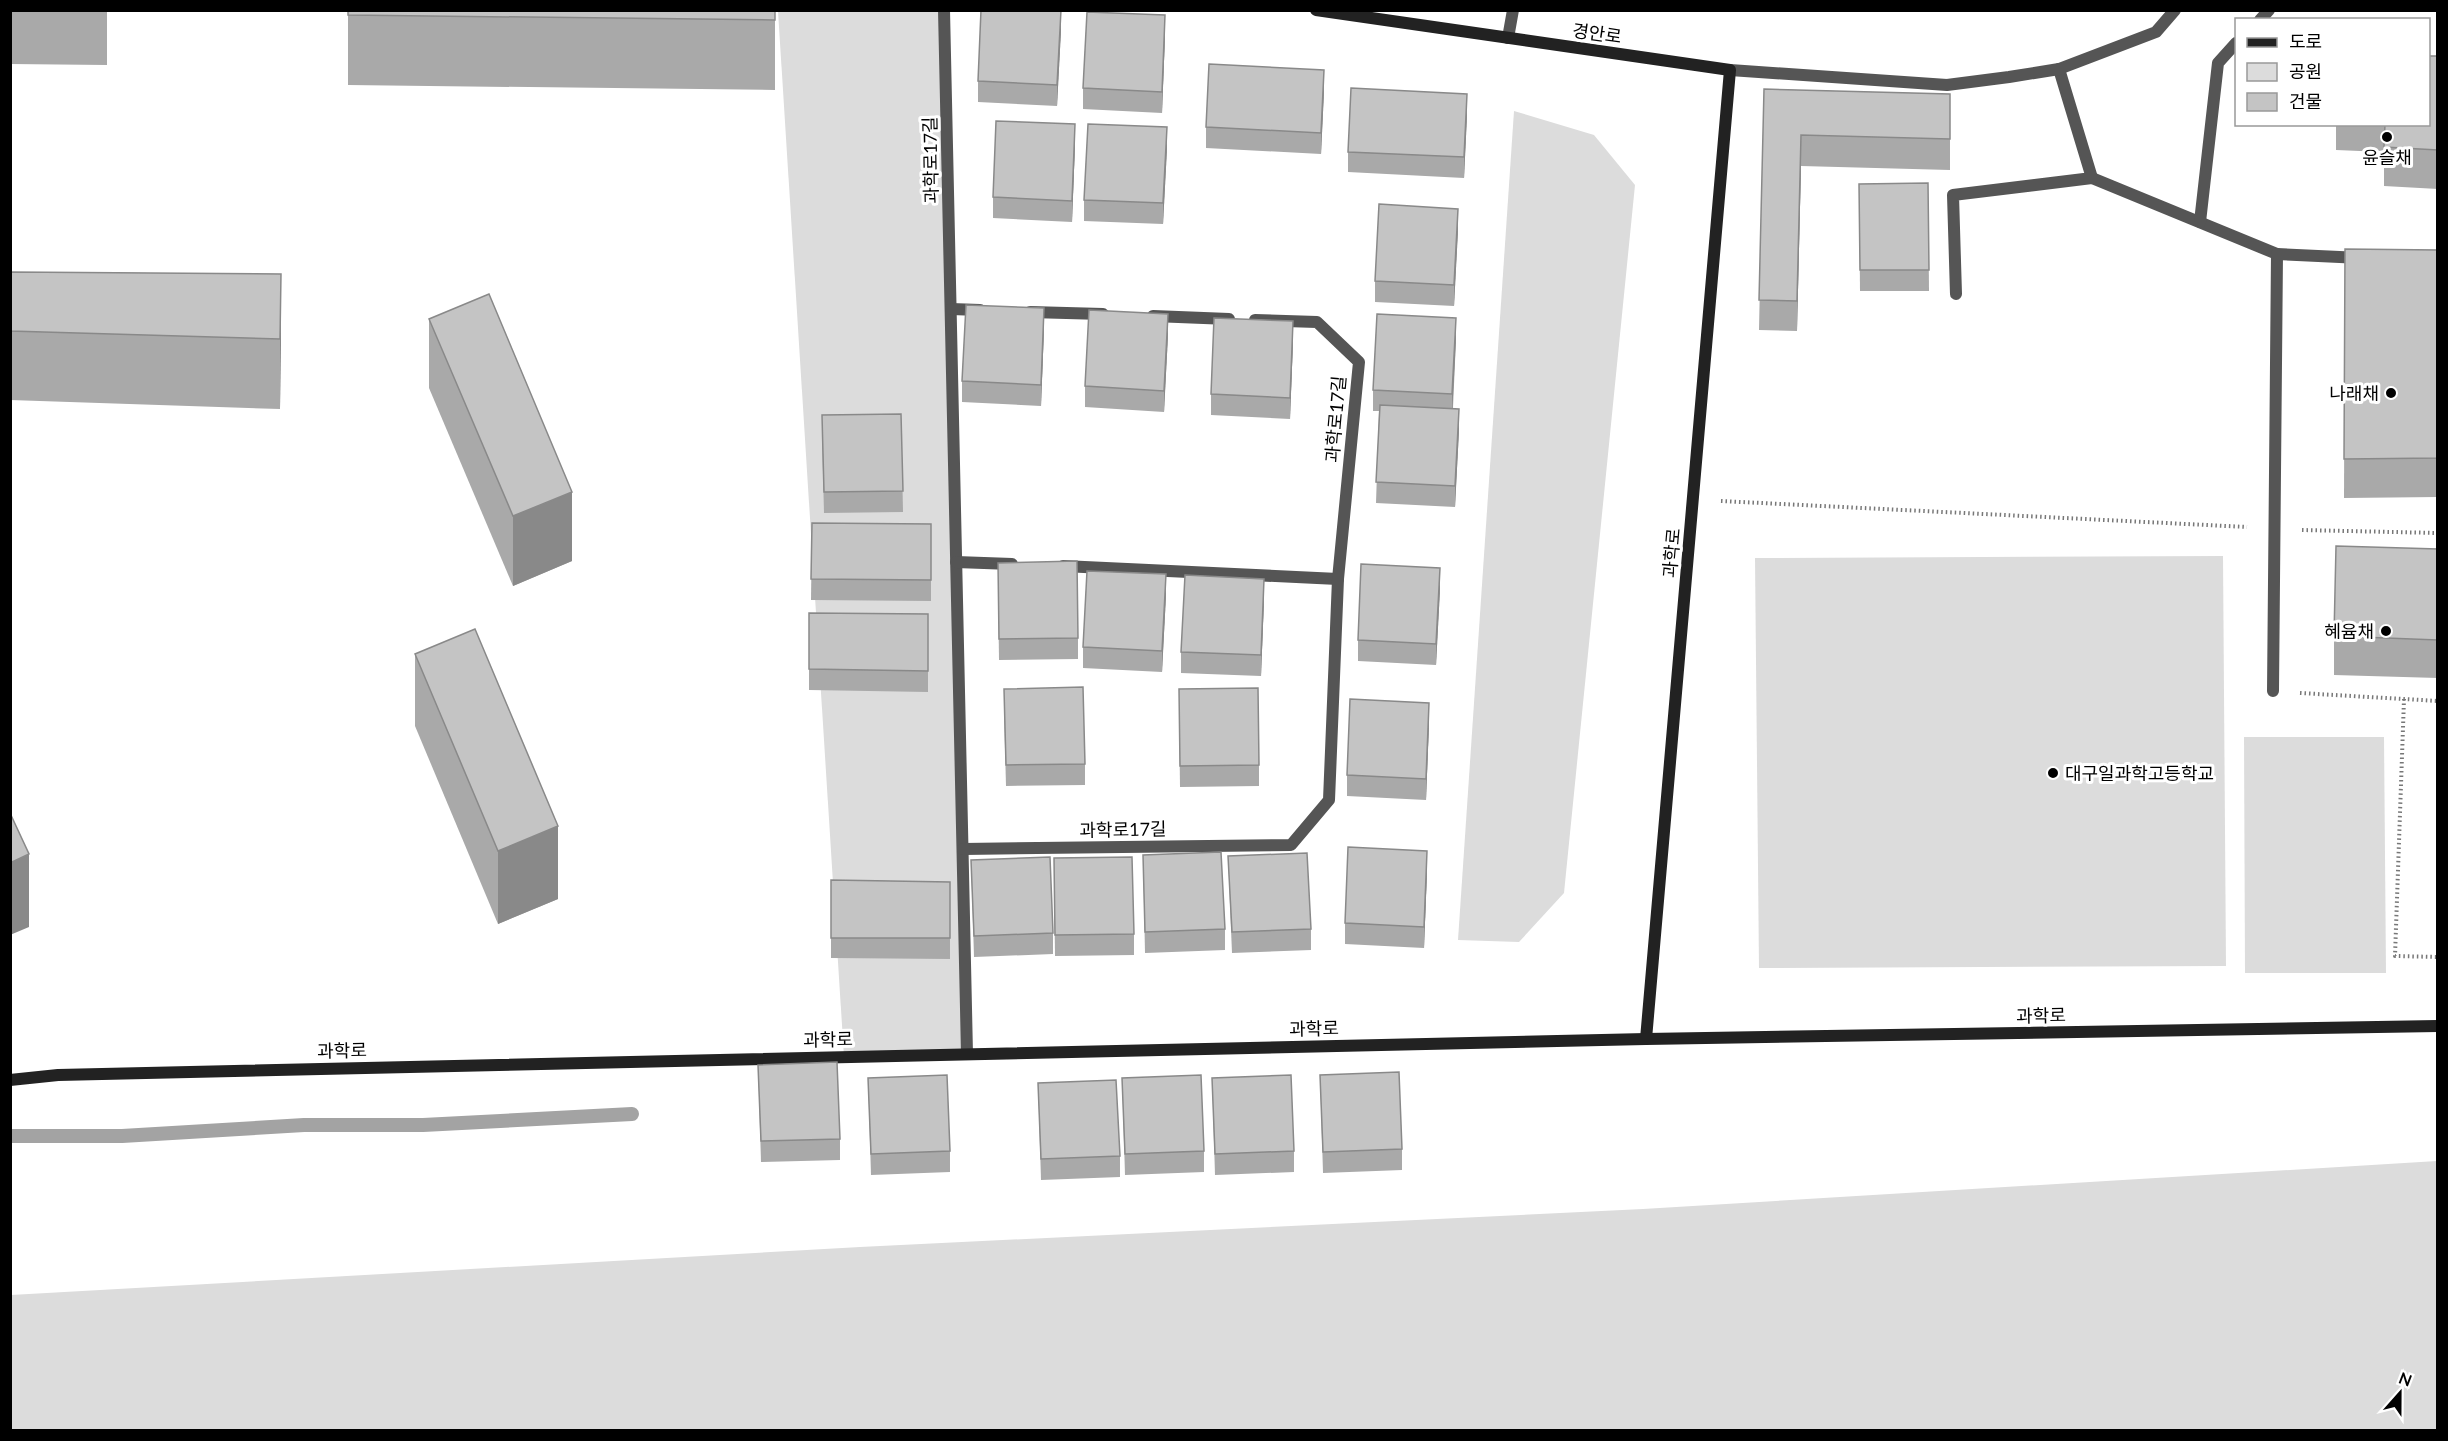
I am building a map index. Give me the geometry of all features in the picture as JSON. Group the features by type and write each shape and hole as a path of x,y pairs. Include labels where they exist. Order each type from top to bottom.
{"street":[{"name":"과학로17길","path":"944,10 967,1054"},
{"name":"경안로","path":"1316,10 1730,70"},
{"path":"1508,38 1513,10"},
{"path":"1730,70 1947,85 2059,69 2156,32 2175,10"},
{"path":"2200,222 2218,63 2235,45"},
{"path":"2059,69 2092,178"},
{"name":"과학로","path":"1646,1039 1730,70"},
{"path":"1956,294 1953,195 2092,178 2277,254 2369,258"},
{"path":"2273,691 2277,254"},
{"path":"951,309 998,311"},
{"path":"1022,312 1116,315"},
{"name":"과학로17길","path":"963,849 1291,845 1329,800 1338,579 1359,362 1317,322 1140,316"},
{"path":"956,562 1028,565"},
{"path":"1052,566 1338,579"},
{"name":"과학로","path":"10,1080 58,1075 967,1054 1646,1039 2438,1026"}],"path":[{"path":"1694,499 2275,529 2438,533"},
{"path":"2273,691 2438,701"},
{"path":"2404,699 2395,956 2438,957"}],"green space":[{"path":"778,11 944,11 967,1054 844,1057"},
{"path":"1514,111 1594,135 1635,185 1564,893 1519,942 1458,940"},
{"path":"2223,556 2226,966 1759,968 1755,558"},
{"path":"2244,737 2384,737 2386,973 2245,973"},
{"path":"2437,1161 2437,1430 11,1430 11,1295 860,1247 1643,1209"}],"building":[{"path":"348,10 775,10 775,20 348,15"},
{"path":"981,10 1061,10 1057,85 978,81"},
{"path":"1087,12 1165,15 1162,92 1083,88"},
{"path":"2430,56 2438,56 2438,150 2384,147 2385,126 2430,126"},
{"path":"1209,64 1324,70 1321,133 1206,127"},
{"path":"1351,88 1467,94 1464,157 1348,152"},
{"path":"1764,89 1950,94 1950,139 1801,135 1797,301 1759,300"},
{"path":"996,121 1075,124 1072,201 993,197"},
{"path":"1088,124 1167,127 1163,203 1084,200"},
{"path":"1928,183 1929,270 1860,270 1859,184"},
{"path":"1379,204 1458,209 1454,285 1375,281"},
{"name":"나래채","path":"2345,249 2438,250 2438,458 2344,459"},
{"path":"10,272 281,274 280,339 10,331"},
{"path":"489,294 572,492 513,516 429,319"},
{"path":"966,305 1044,308 1041,385 962,381"},
{"path":"1089,310 1168,314 1164,391 1085,386"},
{"path":"1377,314 1456,318 1452,394 1373,390"},
{"path":"1214,318 1293,321 1290,398 1211,394"},
{"path":"1380,405 1459,409 1455,486 1376,482"},
{"path":"901,414 903,491 824,492 822,415"},
{"path":"812,523 931,524 931,580 811,579"},
{"path":"2336,546 2438,549 2438,640 2334,636"},
{"path":"1077,561 1078,638 999,639 998,563"},
{"path":"1361,564 1440,568 1436,644 1358,640"},
{"path":"1087,571 1166,574 1162,651 1083,647"},
{"path":"1185,575 1264,579 1261,655 1181,652"},
{"path":"809,613 928,614 928,671 809,669"},
{"path":"475,629 558,826 498,851 415,654"},
{"path":"1083,687 1085,764 1006,765 1004,689"},
{"path":"1258,688 1259,765 1180,766 1179,689"},
{"path":"1350,699 1429,703 1426,779 1347,775"},
{"path":"10,813 29,854 10,863"},
{"path":"1348,847 1427,851 1424,927 1345,923"},
{"path":"1221,852 1225,929 1145,932 1143,855"},
{"path":"1307,853 1311,929 1232,932 1228,856"},
{"path":"1050,857 1053,933 974,936 971,860"},
{"path":"1132,857 1134,934 1055,935 1054,858"},
{"path":"831,880 950,882 950,938 831,938"},
{"path":"837,1062 840,1139 761,1141 758,1065"},
{"path":"1399,1072 1402,1149 1323,1152 1320,1075"},
{"path":"947,1075 950,1151 871,1154 868,1078"},
{"path":"1201,1075 1204,1151 1125,1154 1122,1078"},
{"path":"1291,1075 1294,1151 1215,1154 1212,1078"},
{"path":"1116,1080 1120,1156 1041,1159 1038,1083"}],"waterway":[{"path":"10,1136 122,1136 304,1125 423,1125 632,1114"}],"place":[{"name":"윤슬채","path":"2387,137"},
{"name":"나래채","path":"2391,393"},
{"name":"혜윰채","path":"2386,631"},
{"name":"대구일과학고등학교","path":"2053,773"}]}
